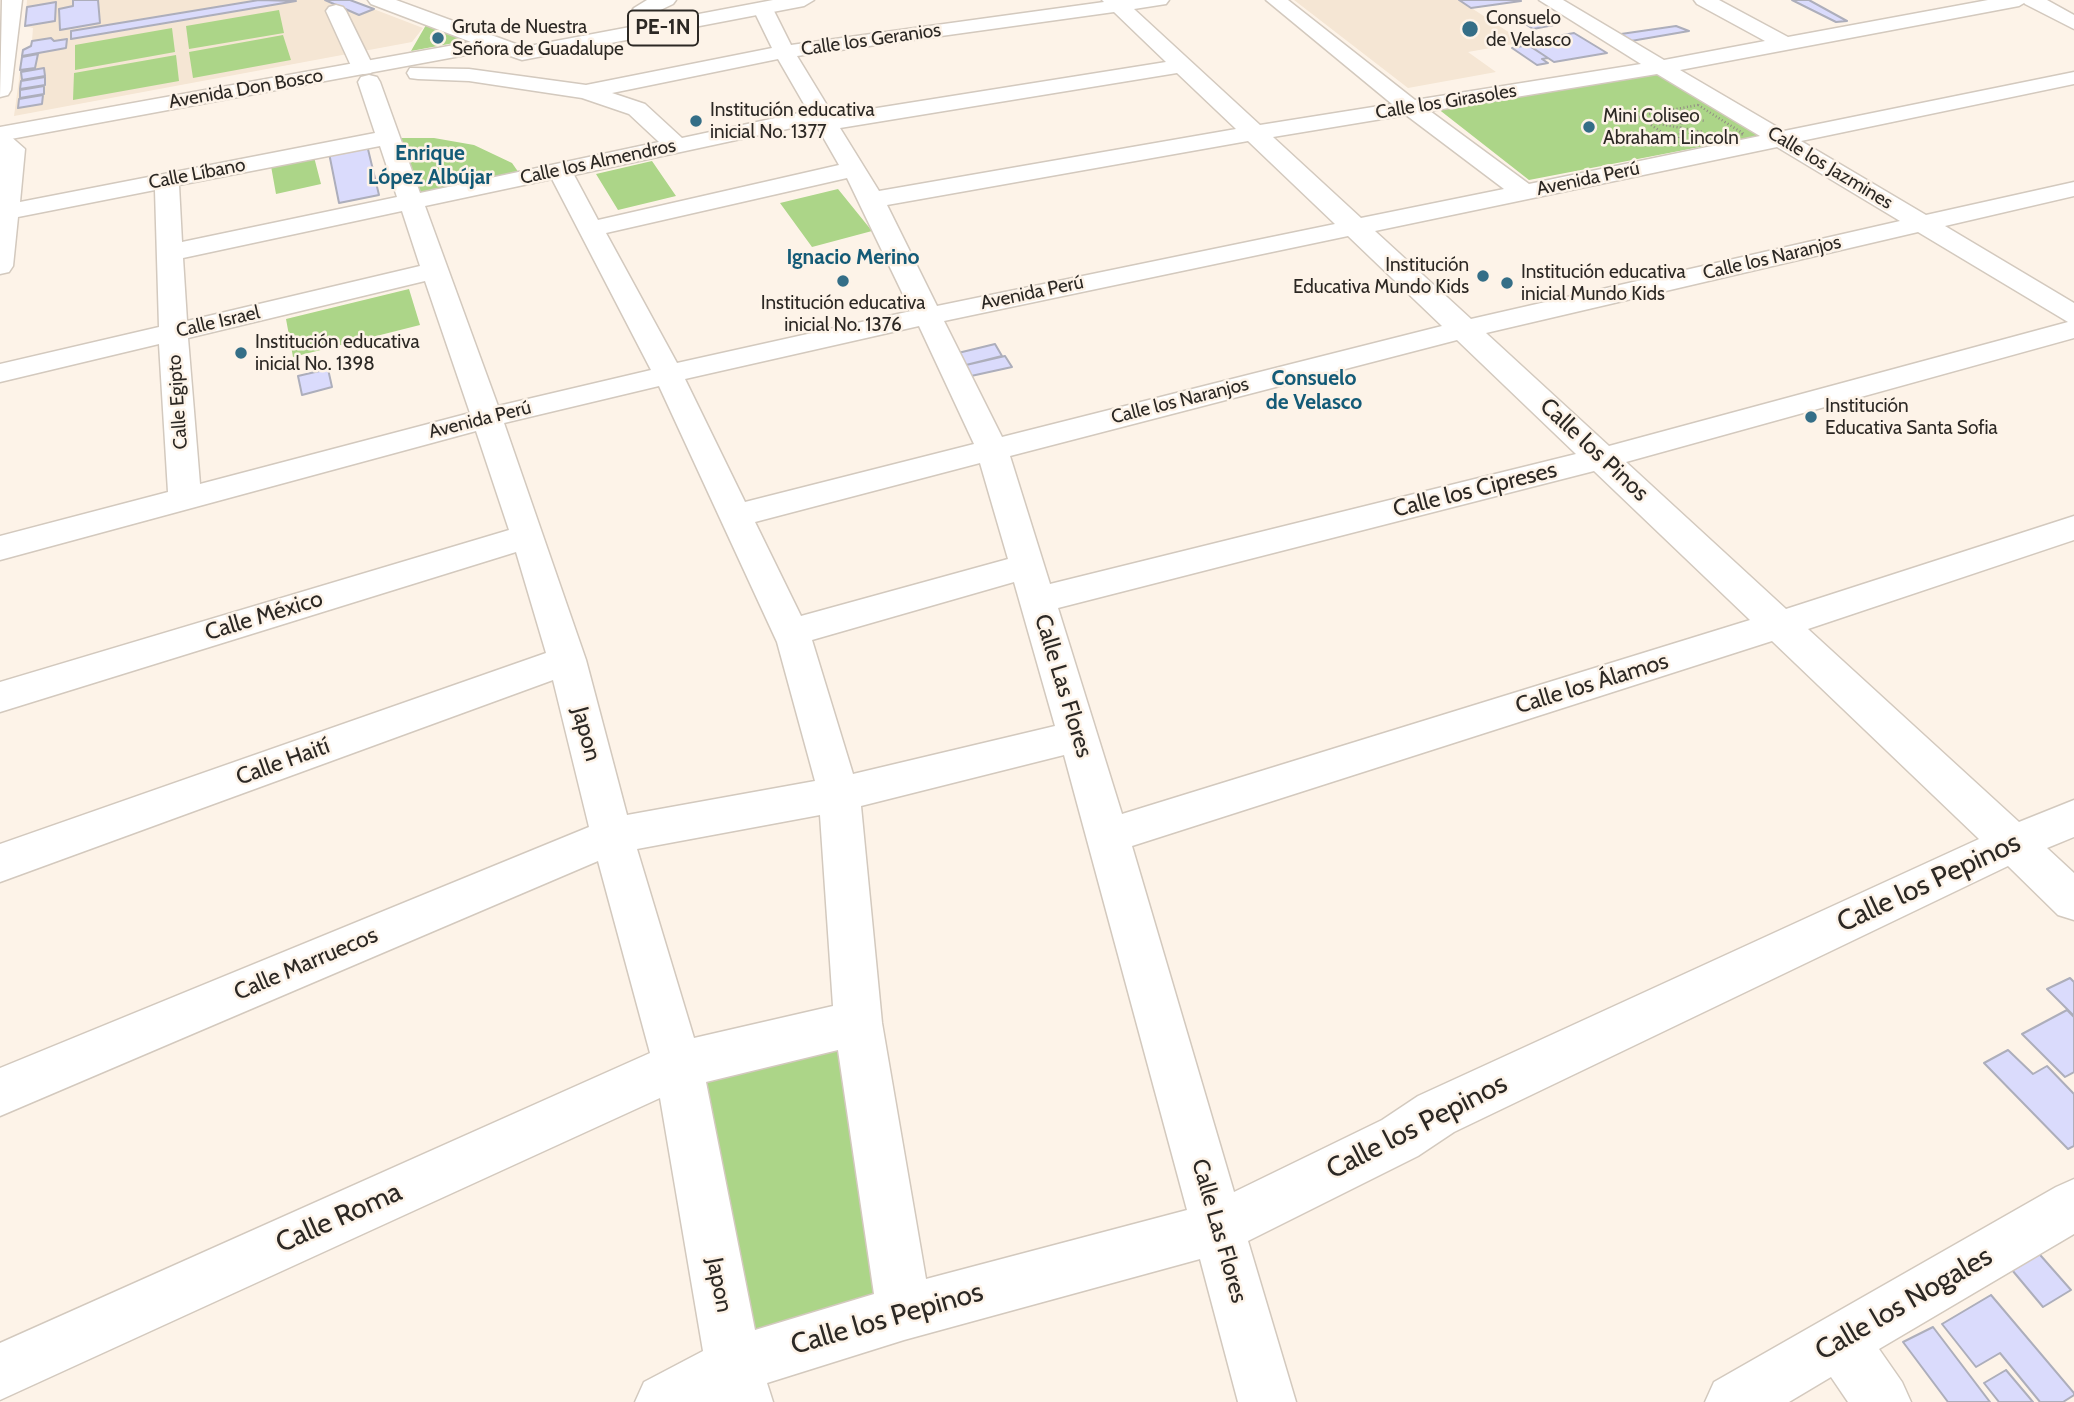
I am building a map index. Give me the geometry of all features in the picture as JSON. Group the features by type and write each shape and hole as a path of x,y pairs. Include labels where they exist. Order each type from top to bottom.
{"street":[{"path":"0,90 3,41 12,0"},
{"name":"PE-1N","path":"378,0 522,54 804,0"},
{"path":"641,12 666,0"},
{"name":"Calle los Geranios","path":"586,92 784,52 1115,3 1158,0"},
{"path":"1276,0 1411,108 1524,192"},
{"name":"Calle los Jazmines","path":"1549,0 2074,315"},
{"path":"1704,0 1785,44"},
{"name":"Calle los Girasoles","path":"872,200 1255,133 1661,67 2019,0"},
{"path":"2032,0 2074,23"},
{"path":"2055,0 2074,10"},
{"name":"Calle los Pinos","path":"1115,3 2074,901"},
{"name":"Calle Las Flores","path":"762,9 784,52 872,200 992,449 1108,836 1267,1402"},
{"name":"Japon","path":"336,11 366,75 528,536 567,660 612,835 678,1065 739,1383"},
{"name":"Avenida Don Bosco","path":"4,141 366,75 493,44"},
{"name":"Calle los Almendros","path":"170,253 677,145 824,119 1183,66"},
{"path":"418,73 469,75 586,92 637,109 677,145"},
{"name":"Avenida Perú","path":"0,548 487,418 927,315 2074,78"},
{"name":"Calle Líbano","path":"6,212 388,137"},
{"path":"0,266 6,212 4,141"},
{"path":"591,229 853,169"},
{"path":"559,170 668,374 737,515 790,633 839,794 859,1023 904,1312"},
{"name":"Calle Egipto","path":"167,180 173,332 185,498"},
{"name":"Calle los Naranjos","path":"737,515 1465,329 2074,189"},
{"name":"Calle Israel","path":"0,373 435,271"},
{"name":"Calle los Cipreses","path":"790,633 1603,458 2074,329"},
{"name":"Calle los Álamos","path":"1108,836 1779,625 2074,528"},
{"name":"Calle México","path":"0,697 528,536"},
{"name":"Calle Haití","path":"0,863 567,660"},
{"name":"Calle Marruecos","path":"0,1092 612,835 839,794 1078,736"},
{"name":"Calle los Pepinos","path":"664,1402 739,1383 904,1312 1218,1228 1400,1138 1436,1114 2012,844 2074,818"},
{"name":"Calle Roma","path":"0,1372 678,1065 859,1023"},
{"name":"Calle los Nogales","path":"1734,1402 2074,1205"},
{"path":"1839,1342 1882,1402"}],"path":[{"path":"1698,105 1744,134 1682,146 1646,121 1638,116 1698,105"},
{"path":"1678,143 1684,108"},
{"path":"1682,117 1713,122"},
{"path":"1646,121 1727,137"}],"shaded area":[{"path":"27,0 350,0 423,28 412,42 14,116 23,50 31,46 32,41 33,28 25,26"},
{"path":"1294,0 1459,0 1524,42 1468,52 1496,72 1408,88"}],"green space":[{"path":"279,10 284,33 189,49 186,26"},
{"path":"432,24 470,40 411,51 426,25"},
{"path":"172,28 175,52 75,70 75,45"},
{"path":"283,35 291,60 193,78 189,52"},
{"path":"176,55 179,81 73,100 74,73"},
{"path":"1656,69 1762,135 1529,180 1437,108"},
{"path":"396,138 434,138 474,145 512,163 519,173 421,194"},
{"path":"314,157 321,184 276,194 271,166"},
{"path":"652,161 676,196 618,210 596,174"},
{"path":"838,189 872,231 812,247 780,203"},
{"path":"409,289 420,325 293,357 286,319"},
{"path":"850,1032 894,1307 740,1352 687,1073"}],"building":[{"path":"73,0 98,0 100,23 60,30 59,9 73,6"},
{"path":"259,0 296,1 71,39 71,31"},
{"path":"325,0 350,0 374,9 359,15"},
{"path":"1459,0 1520,0 1521,1 1471,8"},
{"path":"1792,0 1809,0 1847,21 1836,22"},
{"path":"56,2 55,21 25,26 27,7"},
{"path":"1542,14 1559,24 1533,29 1516,18"},
{"path":"1676,26 1689,31 1631,41 1621,34"},
{"path":"1574,33 1607,53 1554,62 1524,42"},
{"path":"51,38 54,41 67,39 66,48 22,56 23,50 31,46 32,41"},
{"path":"1528,45 1548,58 1542,59 1548,63 1537,65 1512,48"},
{"path":"38,54 35,68 20,70 22,57"},
{"path":"44,68 45,76 22,80 21,72"},
{"path":"45,77 45,85 20,89 21,81"},
{"path":"44,86 44,94 20,98 20,90"},
{"path":"43,95 42,104 18,108 19,99"},
{"path":"367,145 379,195 339,203 329,153"},
{"path":"995,344 1002,356 966,365 958,353"},
{"path":"1005,356 1012,367 971,376 966,365"},
{"path":"328,369 332,387 302,395 298,376"},
{"path":"2070,978 2074,982 2074,1016 2047,989"},
{"path":"2067,1010 2074,1017 2074,1072 2065,1077 2022,1034"},
{"path":"2008,1050 2033,1074 2047,1066 2074,1094 2074,1146 2068,1149 1984,1063"},
{"path":"2034,1248 2071,1290 2043,1307 2007,1264"},
{"path":"1991,1295 2074,1395 2063,1402 2040,1402 2000,1353 1976,1367 1942,1324"},
{"path":"1933,1327 1990,1402 1948,1402 1903,1342"},
{"path":"2006,1370 2033,1402 1999,1402 1984,1383"}],"place":[{"name":"Consuelo de Velasco","path":"1470,29"},
{"name":"Gruta de Nuestra Señora de Guadalupe","path":"438,38"},
{"name":"Institución educativa inicial No. 1377","path":"696,121"},
{"name":"Mini Coliseo Abraham Lincoln","path":"1589,127"},
{"name":"Institución Educativa Mundo Kids","path":"1483,276"},
{"name":"Institución educativa inicial No. 1376","path":"843,281"},
{"name":"Institución educativa inicial Mundo Kids","path":"1507,283"},
{"name":"Institución educativa inicial No. 1398","path":"241,353"},
{"name":"Institución Educativa Santa Sofia","path":"1811,417"}],"district":[{"name":"Enrique López Albújar","path":"430,166"},
{"name":"Ignacio Merino","path":"853,258"},
{"name":"Consuelo de Velasco","path":"1314,391"}]}
